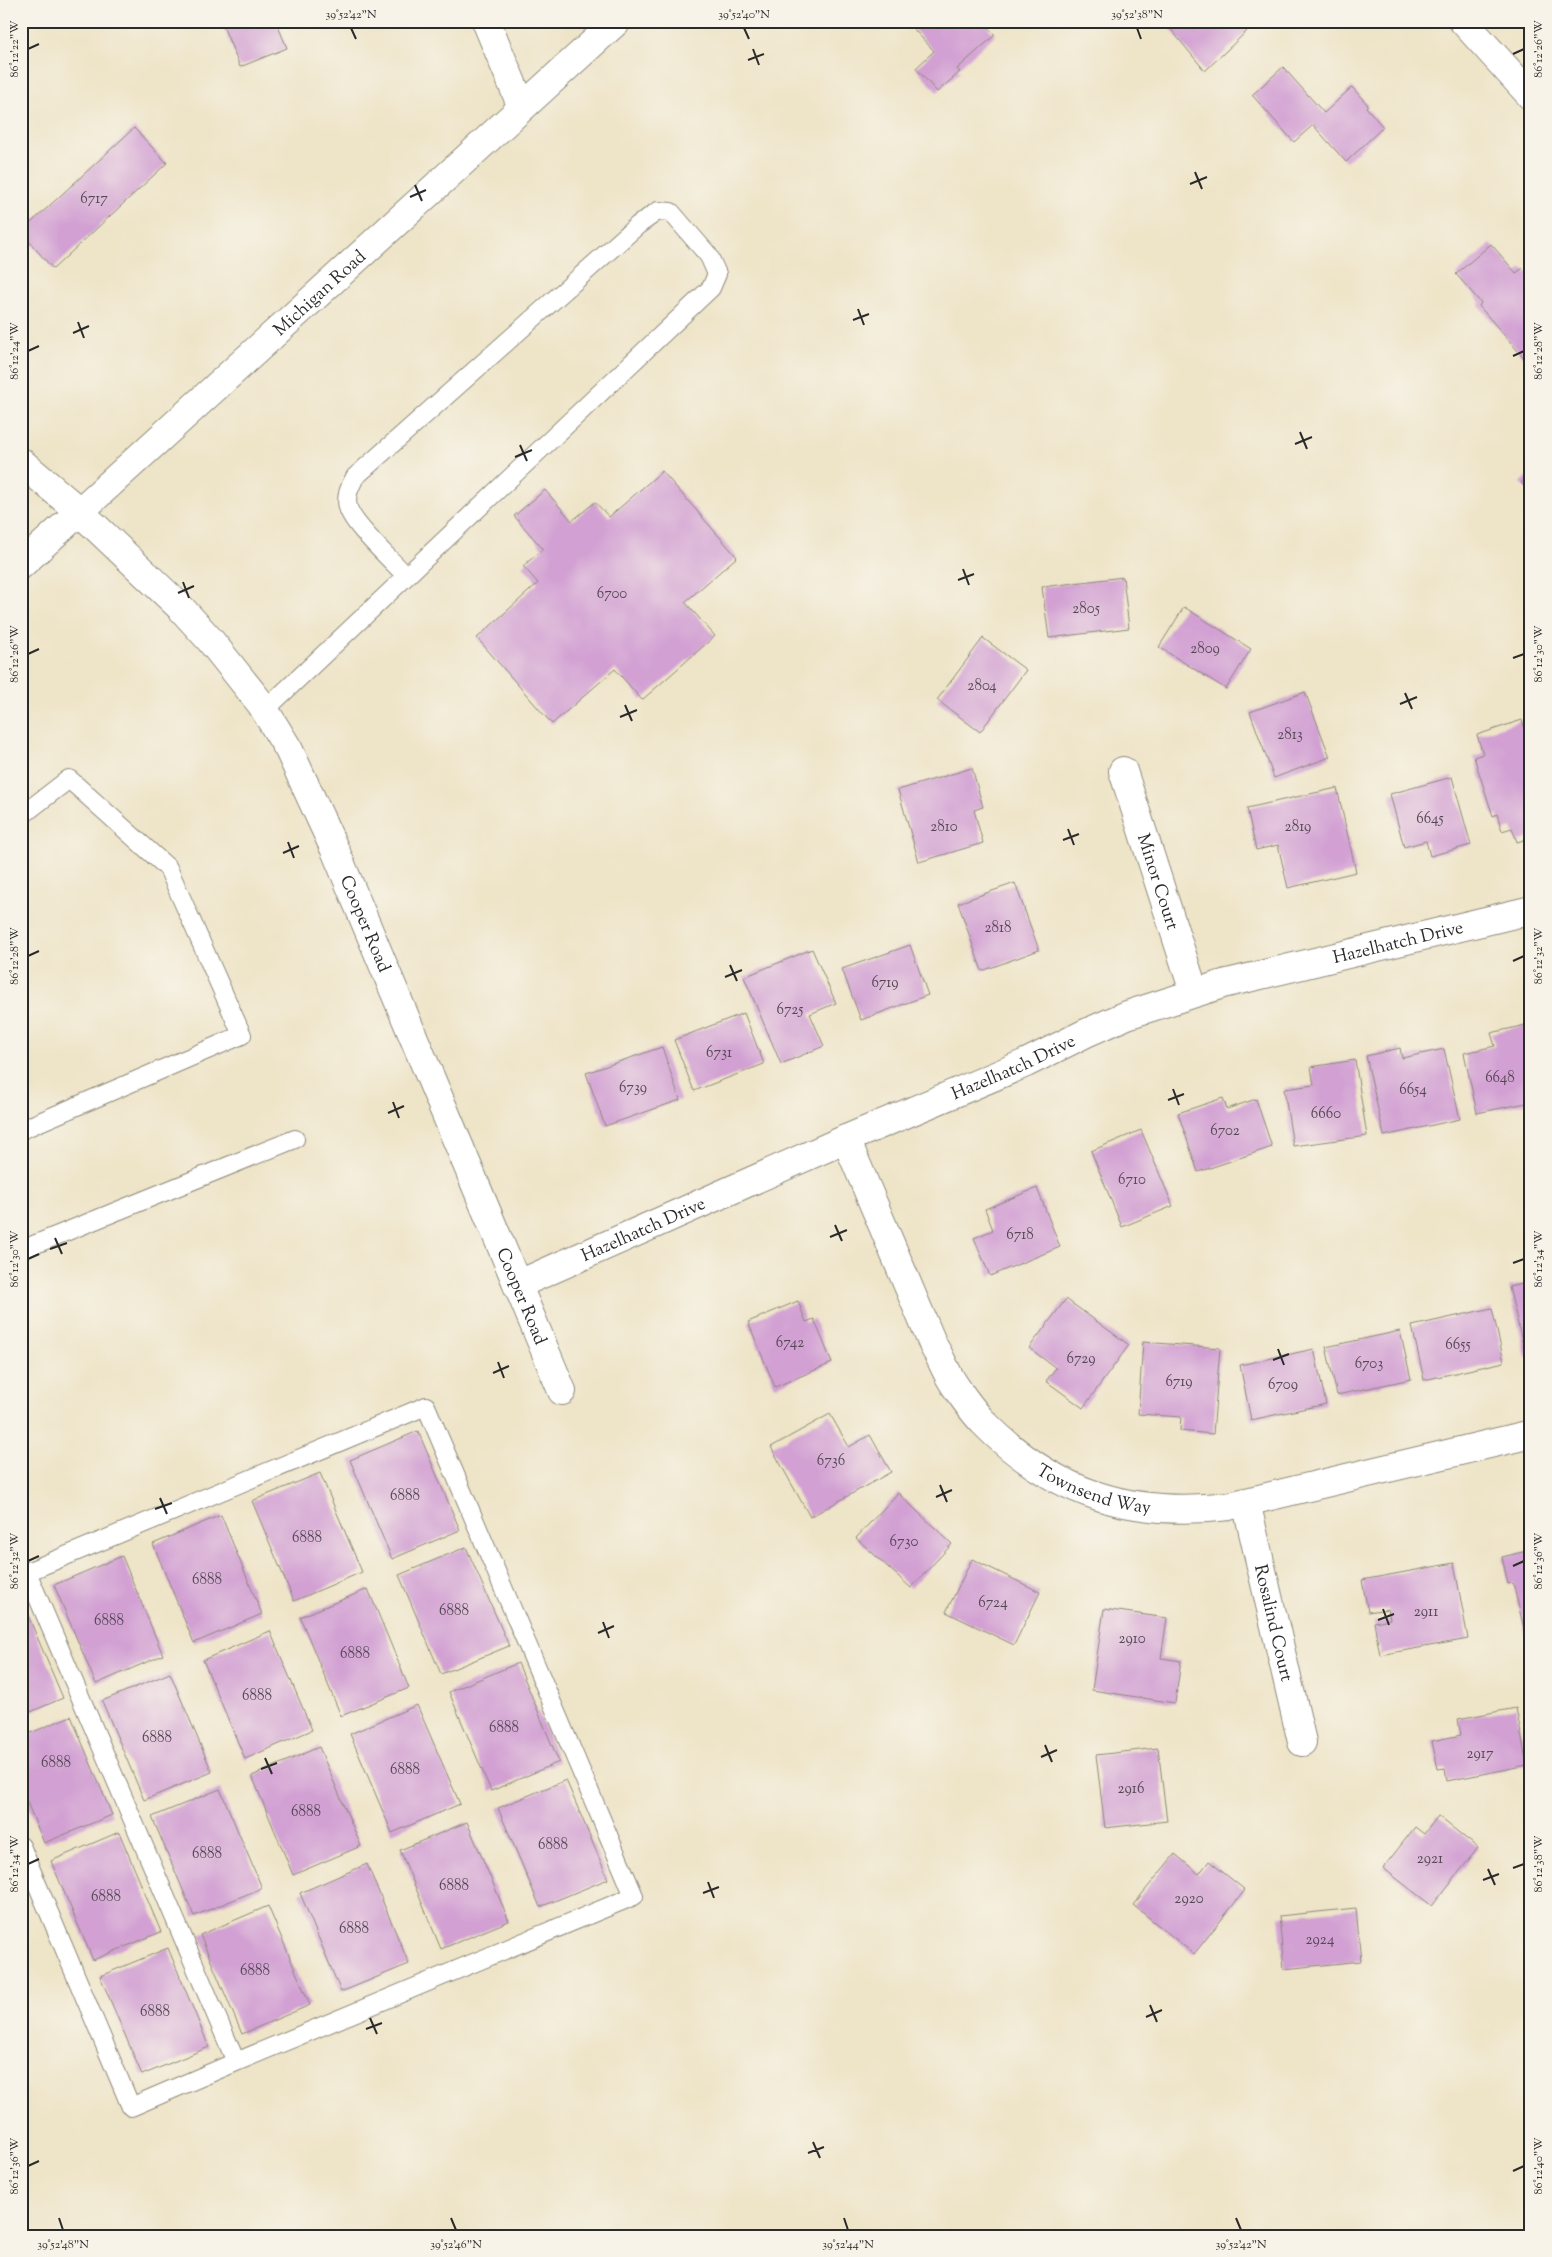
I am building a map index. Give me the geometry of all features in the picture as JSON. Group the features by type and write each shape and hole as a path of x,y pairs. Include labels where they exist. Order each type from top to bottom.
{"street":[{"path":"486,21 522,107"},
{"name":"Michigan Road","path":"21,565 617,21"},
{"path":"1463,21 1531,96"},
{"name":"Cooper Road","path":"21,462 80,512 180,607 210,640 265,710 289,750 315,805 562,1391"},
{"name":"Minor Court","path":"1123,770 1194,992"},
{"name":"Hazelhatch Drive","path":"517,1285 846,1138 1026,1063 1106,1024 1194,992 1249,977 1531,910"},
{"name":"Townsend Way","path":"846,1138 934,1347 944,1362 948,1374 983,1422 1013,1450 1040,1470 1083,1492 1130,1505 1163,1509 1198,1509 1246,1502 1531,1434"},
{"name":"Rosalind Court","path":"1246,1502 1302,1742"}],"lane":[{"path":"265,710 711,288 717,274 709,256 671,212 658,211 638,225 354,477 347,491 348,508 357,524 406,576"},
{"path":"21,816 68,778 168,868 242,1035 21,1130"},
{"path":"21,1250 295,1140"},
{"path":"21,1846 131,2107 634,1896 426,1406 23,1568 236,2062"}],"building":[{"path":"221,21 276,21 287,48 240,67"},
{"path":"906,21 982,21 995,35 957,69 960,72 937,92 916,68 934,51"},
{"path":"1164,21 1238,21 1247,31 1205,71"},
{"path":"1283,67 1324,113 1352,87 1368,105 1366,107 1383,127 1346,162 1313,125 1294,142 1252,95"},
{"path":"134,128 167,163 53,269 21,232"},
{"path":"1491,244 1516,273 1523,268 1531,277 1531,366 1479,306 1481,303 1456,274"},
{"path":"662,471 737,557 685,602 715,636 642,700 615,669 552,724 477,638 538,583 523,566 543,549 514,516 545,490 572,521 595,502 609,517"},
{"path":"1531,473 1531,494 1521,483"},
{"path":"1123,577 1129,628 1049,638 1042,587"},
{"path":"1184,607 1251,649 1226,689 1159,647"},
{"path":"983,638 1026,670 980,732 937,700"},
{"path":"1305,692 1330,757 1274,778 1250,712"},
{"path":"1522,720 1531,745 1531,838 1517,842 1512,828 1502,831 1497,814 1493,816 1474,757 1483,754 1477,735"},
{"path":"972,768 983,807 974,810 983,843 919,862 898,790"},
{"path":"1452,777 1471,845 1430,856 1426,841 1404,847 1390,794"},
{"path":"1337,788 1356,872 1288,888 1278,845 1256,850 1247,808"},
{"path":"1015,883 1039,950 982,971 958,903"},
{"path":"910,945 928,995 861,1020 842,969"},
{"path":"812,949 836,1003 810,1014 824,1046 781,1064 744,977"},
{"path":"744,1013 764,1064 694,1091 674,1040"},
{"path":"1530,1024 1531,1102 1477,1113 1464,1053 1495,1046 1491,1033"},
{"path":"662,1047 680,1100 605,1126 586,1073"},
{"path":"1400,1048 1402,1058 1444,1049 1460,1119 1384,1136 1366,1056"},
{"path":"1355,1060 1367,1136 1293,1146 1284,1089 1314,1085 1311,1067"},
{"path":"1223,1098 1227,1109 1256,1099 1272,1147 1198,1172 1178,1113"},
{"path":"1141,1130 1173,1206 1122,1227 1091,1151"},
{"path":"1037,1188 1060,1247 990,1276 974,1238 993,1230 985,1209"},
{"path":"1531,1282 1531,1356 1526,1357 1509,1287"},
{"path":"1066,1299 1129,1345 1083,1408 1046,1381 1056,1368 1029,1348"},
{"path":"798,1301 806,1322 814,1319 832,1363 775,1387 748,1322"},
{"path":"1492,1308 1504,1362 1424,1380 1412,1326"},
{"path":"1400,1331 1411,1379 1337,1395 1326,1347"},
{"path":"1143,1342 1220,1348 1213,1434 1180,1431 1181,1417 1138,1414"},
{"path":"1314,1349 1326,1404 1251,1420 1240,1365"},
{"path":"830,1414 849,1447 870,1435 891,1472 810,1517 771,1447"},
{"path":"418,1431 460,1530 392,1559 350,1460"},
{"path":"320,1473 362,1572 294,1601 252,1501"},
{"path":"898,1493 952,1544 911,1588 856,1538"},
{"path":"221,1515 262,1614 194,1643 153,1544"},
{"path":"466,1547 509,1646 441,1674 399,1575"},
{"path":"1531,1550 1531,1636 1526,1637 1513,1583 1508,1584 1502,1557"},
{"path":"122,1556 163,1655 96,1684 54,1585"},
{"path":"972,1559 1040,1592 1014,1645 946,1612"},
{"path":"1454,1563 1468,1639 1380,1655 1374,1622 1390,1619 1388,1609 1368,1612 1362,1580"},
{"path":"368,1589 409,1688 341,1716 300,1617"},
{"path":"21,1599 63,1698 21,1716"},
{"path":"1104,1609 1167,1618 1161,1658 1181,1661 1175,1703 1092,1690"},
{"path":"270,1631 312,1730 245,1759 203,1660"},
{"path":"518,1663 559,1762 491,1791 449,1692"},
{"path":"170,1673 212,1772 144,1800 102,1701"},
{"path":"417,1705 460,1804 392,1833 350,1734"},
{"path":"1516,1708 1527,1765 1447,1781 1445,1768 1438,1769 1432,1741 1461,1735 1458,1719"},
{"path":"71,1716 112,1815 44,1843 21,1788 21,1737"},
{"path":"319,1747 361,1846 293,1875 252,1776"},
{"path":"1158,1748 1167,1821 1105,1828 1096,1755"},
{"path":"566,1780 608,1879 540,1907 498,1808"},
{"path":"220,1789 262,1888 194,1916 152,1817"},
{"path":"1438,1816 1478,1848 1432,1906 1383,1868 1415,1827 1424,1834"},
{"path":"467,1822 509,1921 441,1949 400,1850"},
{"path":"119,1832 161,1932 93,1960 51,1861"},
{"path":"1175,1854 1199,1874 1209,1861 1245,1890 1194,1954 1133,1905"},
{"path":"367,1864 409,1964 341,1992 300,1893"},
{"path":"268,1906 310,2005 242,2034 200,1935"},
{"path":"1356,1908 1361,1961 1284,1969 1279,1916"},
{"path":"168,1948 209,2047 142,2075 100,1976"}]}
